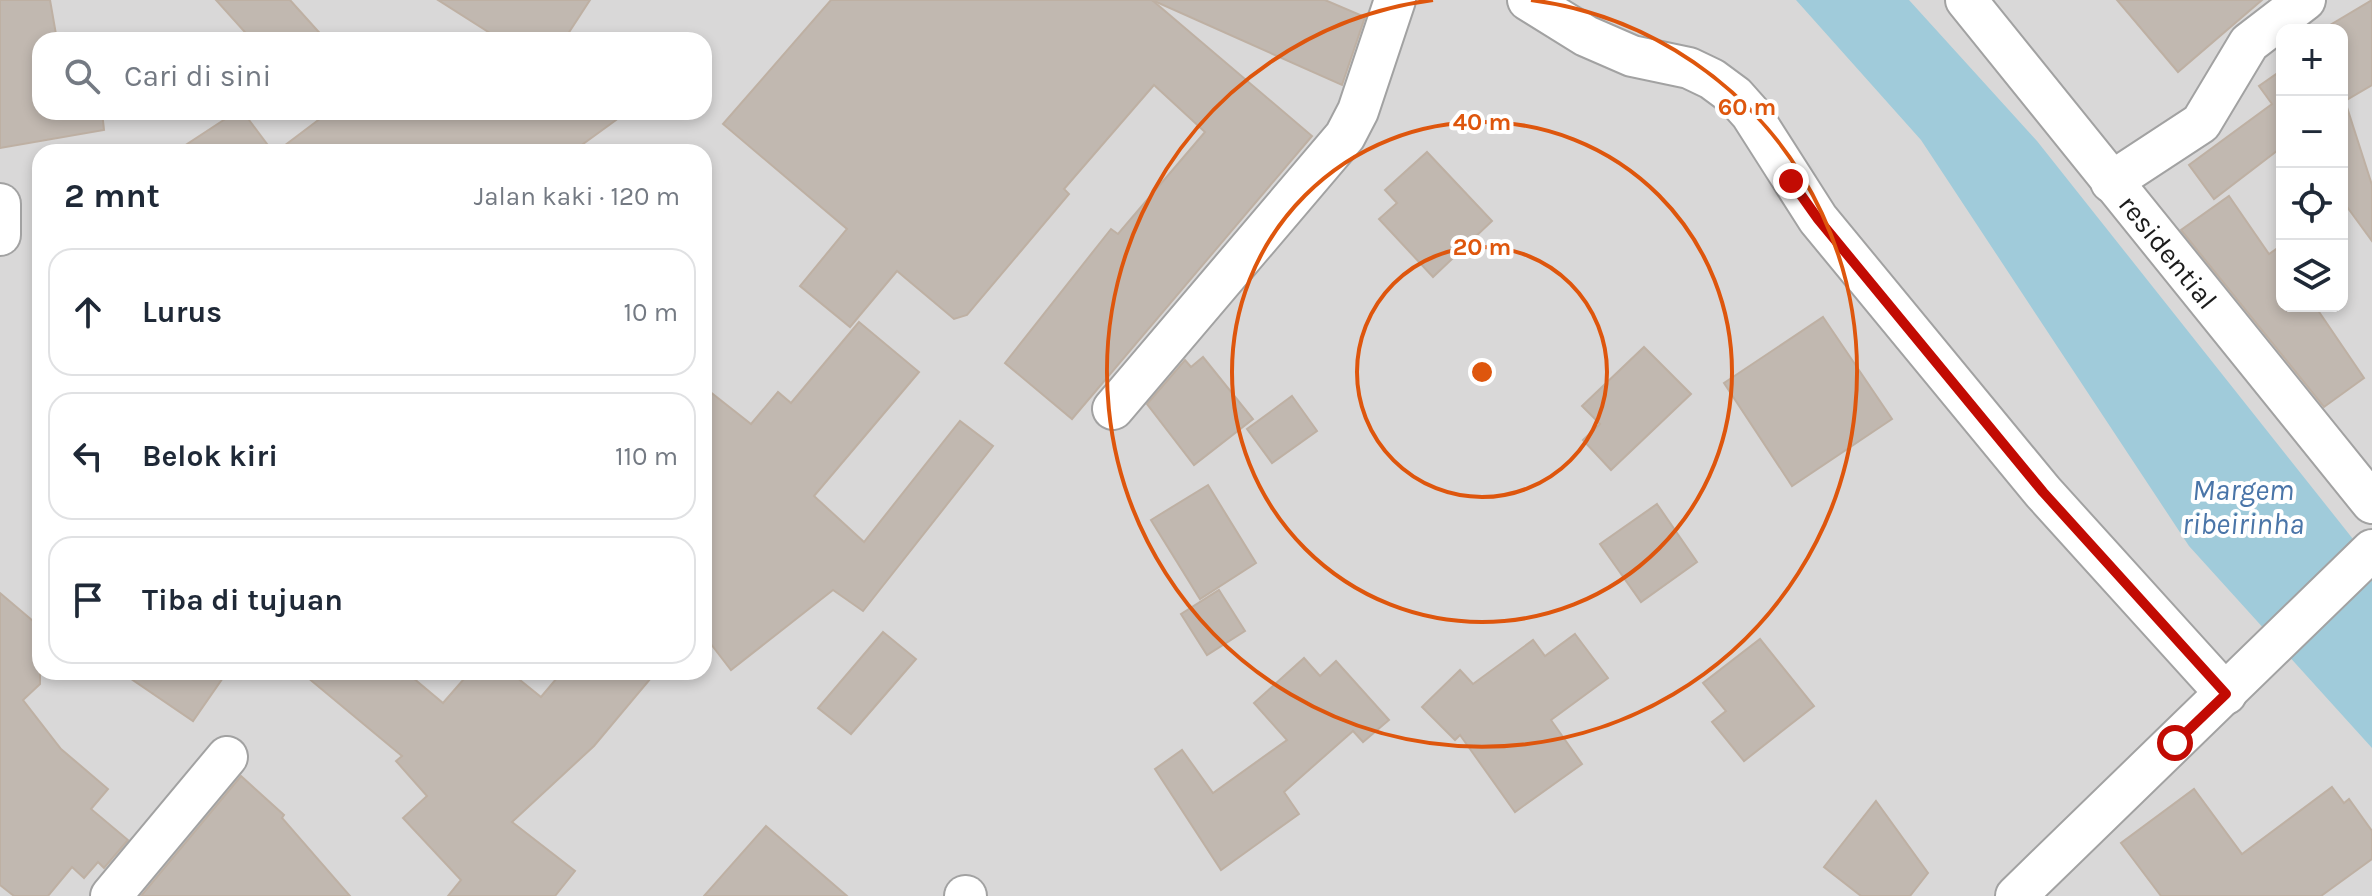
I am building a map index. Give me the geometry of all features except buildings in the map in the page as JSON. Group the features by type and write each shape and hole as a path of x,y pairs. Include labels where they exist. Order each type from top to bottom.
{"street":[{"path":"1113,409 1345,136 1358,111 1395,0"},
{"path":"1528,0 1586,36 1632,56 1689,68 1712,79 1735,96 1751,114 1791,181 1838,243 2043,492 2226,694"},
{"name":"residential","path":"1966,0 2372,503"},
{"path":"2111,182 2201,123 2249,43 2305,0"},
{"path":"0,204 0,235"},
{"path":"2016,896 2372,550"},
{"path":"111,896 227,757"}],"shaded area":[{"path":"0,0 2372,0 2372,896 0,896"}],"water":[{"name":"Margem ribeirinha","path":"1796,0 1909,0 2037,141 2372,563 2372,748 2189,546 1921,140"}],"route":[{"path":"1791,181 1818,219 2043,492 2226,694 2175,743"}]}
